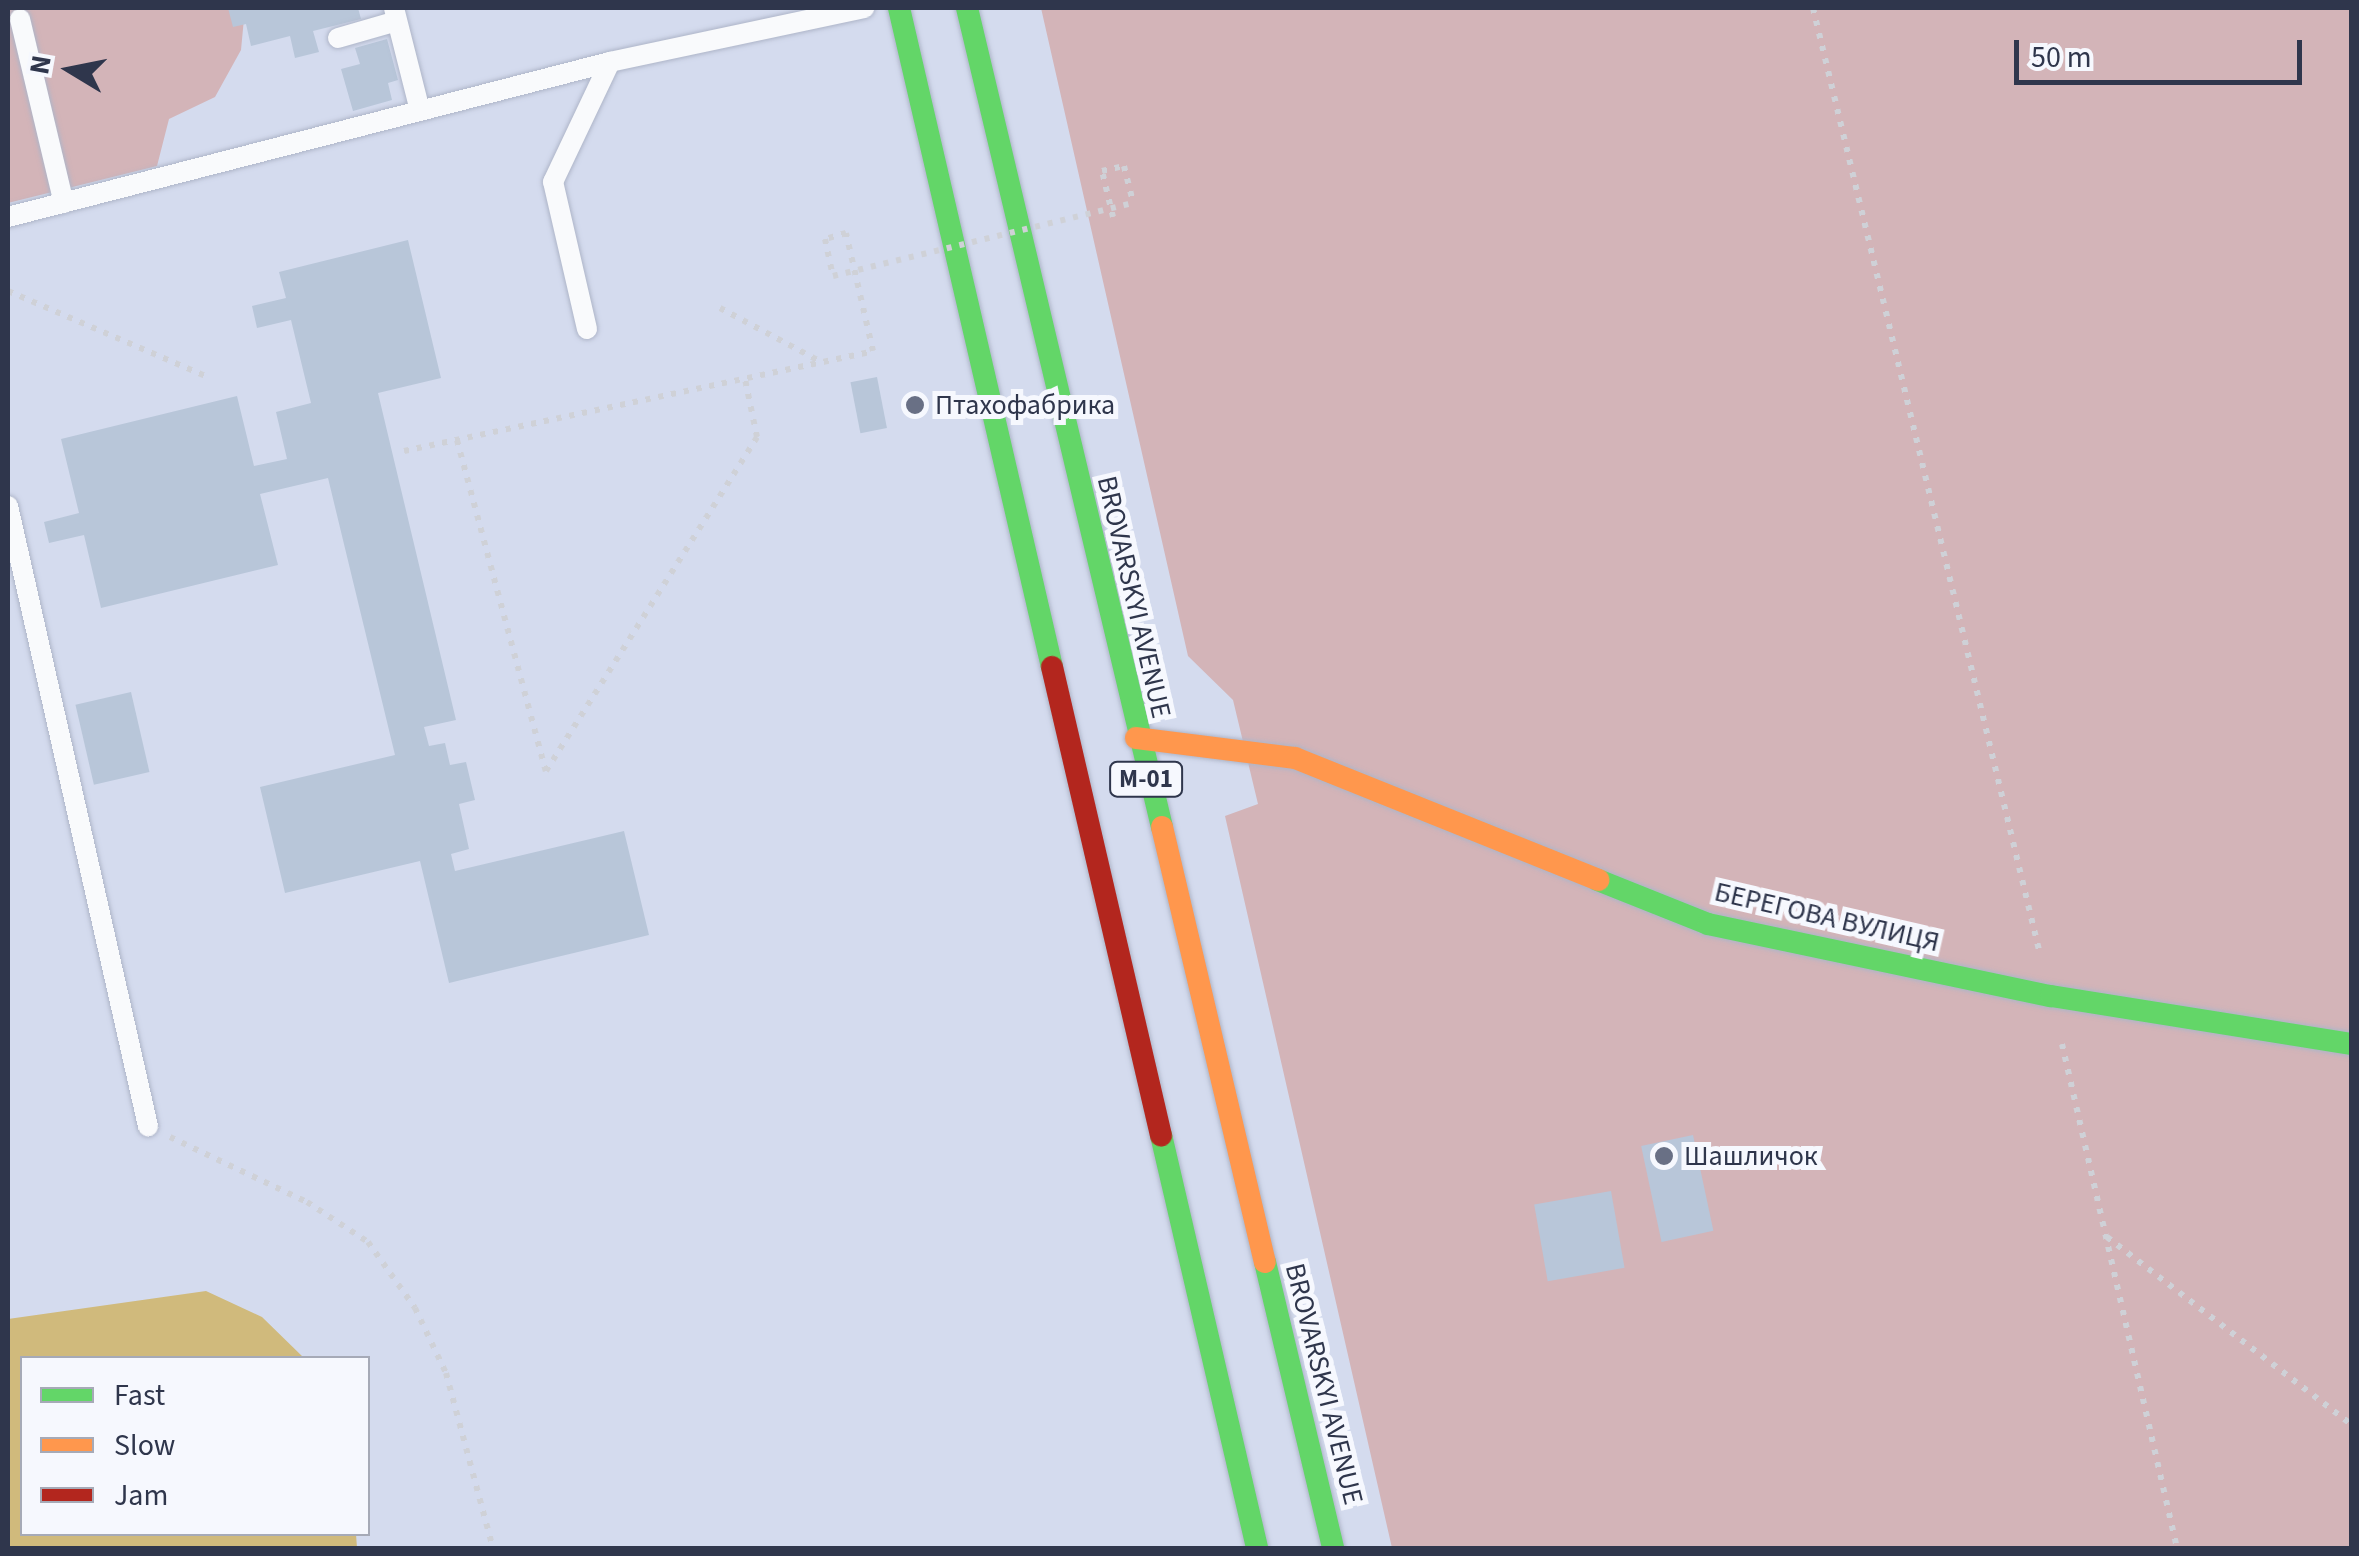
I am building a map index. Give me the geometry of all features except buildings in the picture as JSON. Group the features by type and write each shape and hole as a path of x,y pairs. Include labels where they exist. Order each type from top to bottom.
{"main road":[{"name":"М-01","path":"899,8 1258,1548"},
{"name":"BROVARSKYI AVENUE","path":"967,8 1136,738 1333,1548"},
{"name":"БЕРЕГОВА ВУЛИЦЯ","path":"1136,738 1295,758 1708,924 2050,996 2352,1044"}],"lane":[{"path":"8,217 610,62 864,8"},
{"path":"338,38 396,14 420,111"},
{"path":"20,20 64,202"},
{"path":"587,329 553,182 610,62"},
{"path":"8,506 148,1126"}],"path":[{"path":"1814,8 2178,1548"},
{"path":"404,451 873,351 846,234 824,239 833,276 1133,203 1124,166 1102,171 1113,217"},
{"path":"8,291 210,378"},
{"path":"720,308 822,362"},
{"path":"457,440 546,772 757,437 745,379"},
{"path":"148,1126 307,1202 368,1242 414,1308 446,1373 493,1548"},
{"path":"2106,1236 2352,1425"}],"shaded area":[{"path":"8,8 245,8 241,50 215,97 169,119 157,166 8,203"},
{"path":"1041,8 2351,8 2351,1548 1392,1548 1225,816 1258,804 1233,700 1188,656"},
{"path":"206,1291 262,1317 302,1356 20,1356 20,1536 356,1536 357,1548 8,1548 8,1319"}],"traffic: fast":[{"path":"899,8 1052,667"},
{"path":"967,8 1162,827"},
{"path":"1598,880 1708,924 2051,996 2352,1044"},
{"path":"1161,1135 1257,1548"},
{"path":"1265,1262 1333,1548"}],"traffic: slow":[{"path":"1136,738 1295,758 1598,880"},
{"path":"1162,827 1265,1262"}],"traffic: jam":[{"path":"1052,667 1161,1135"}],"place":[{"name":"Птахофабрика","path":"915,405"},
{"name":"Шашличок","path":"1664,1156"}]}
